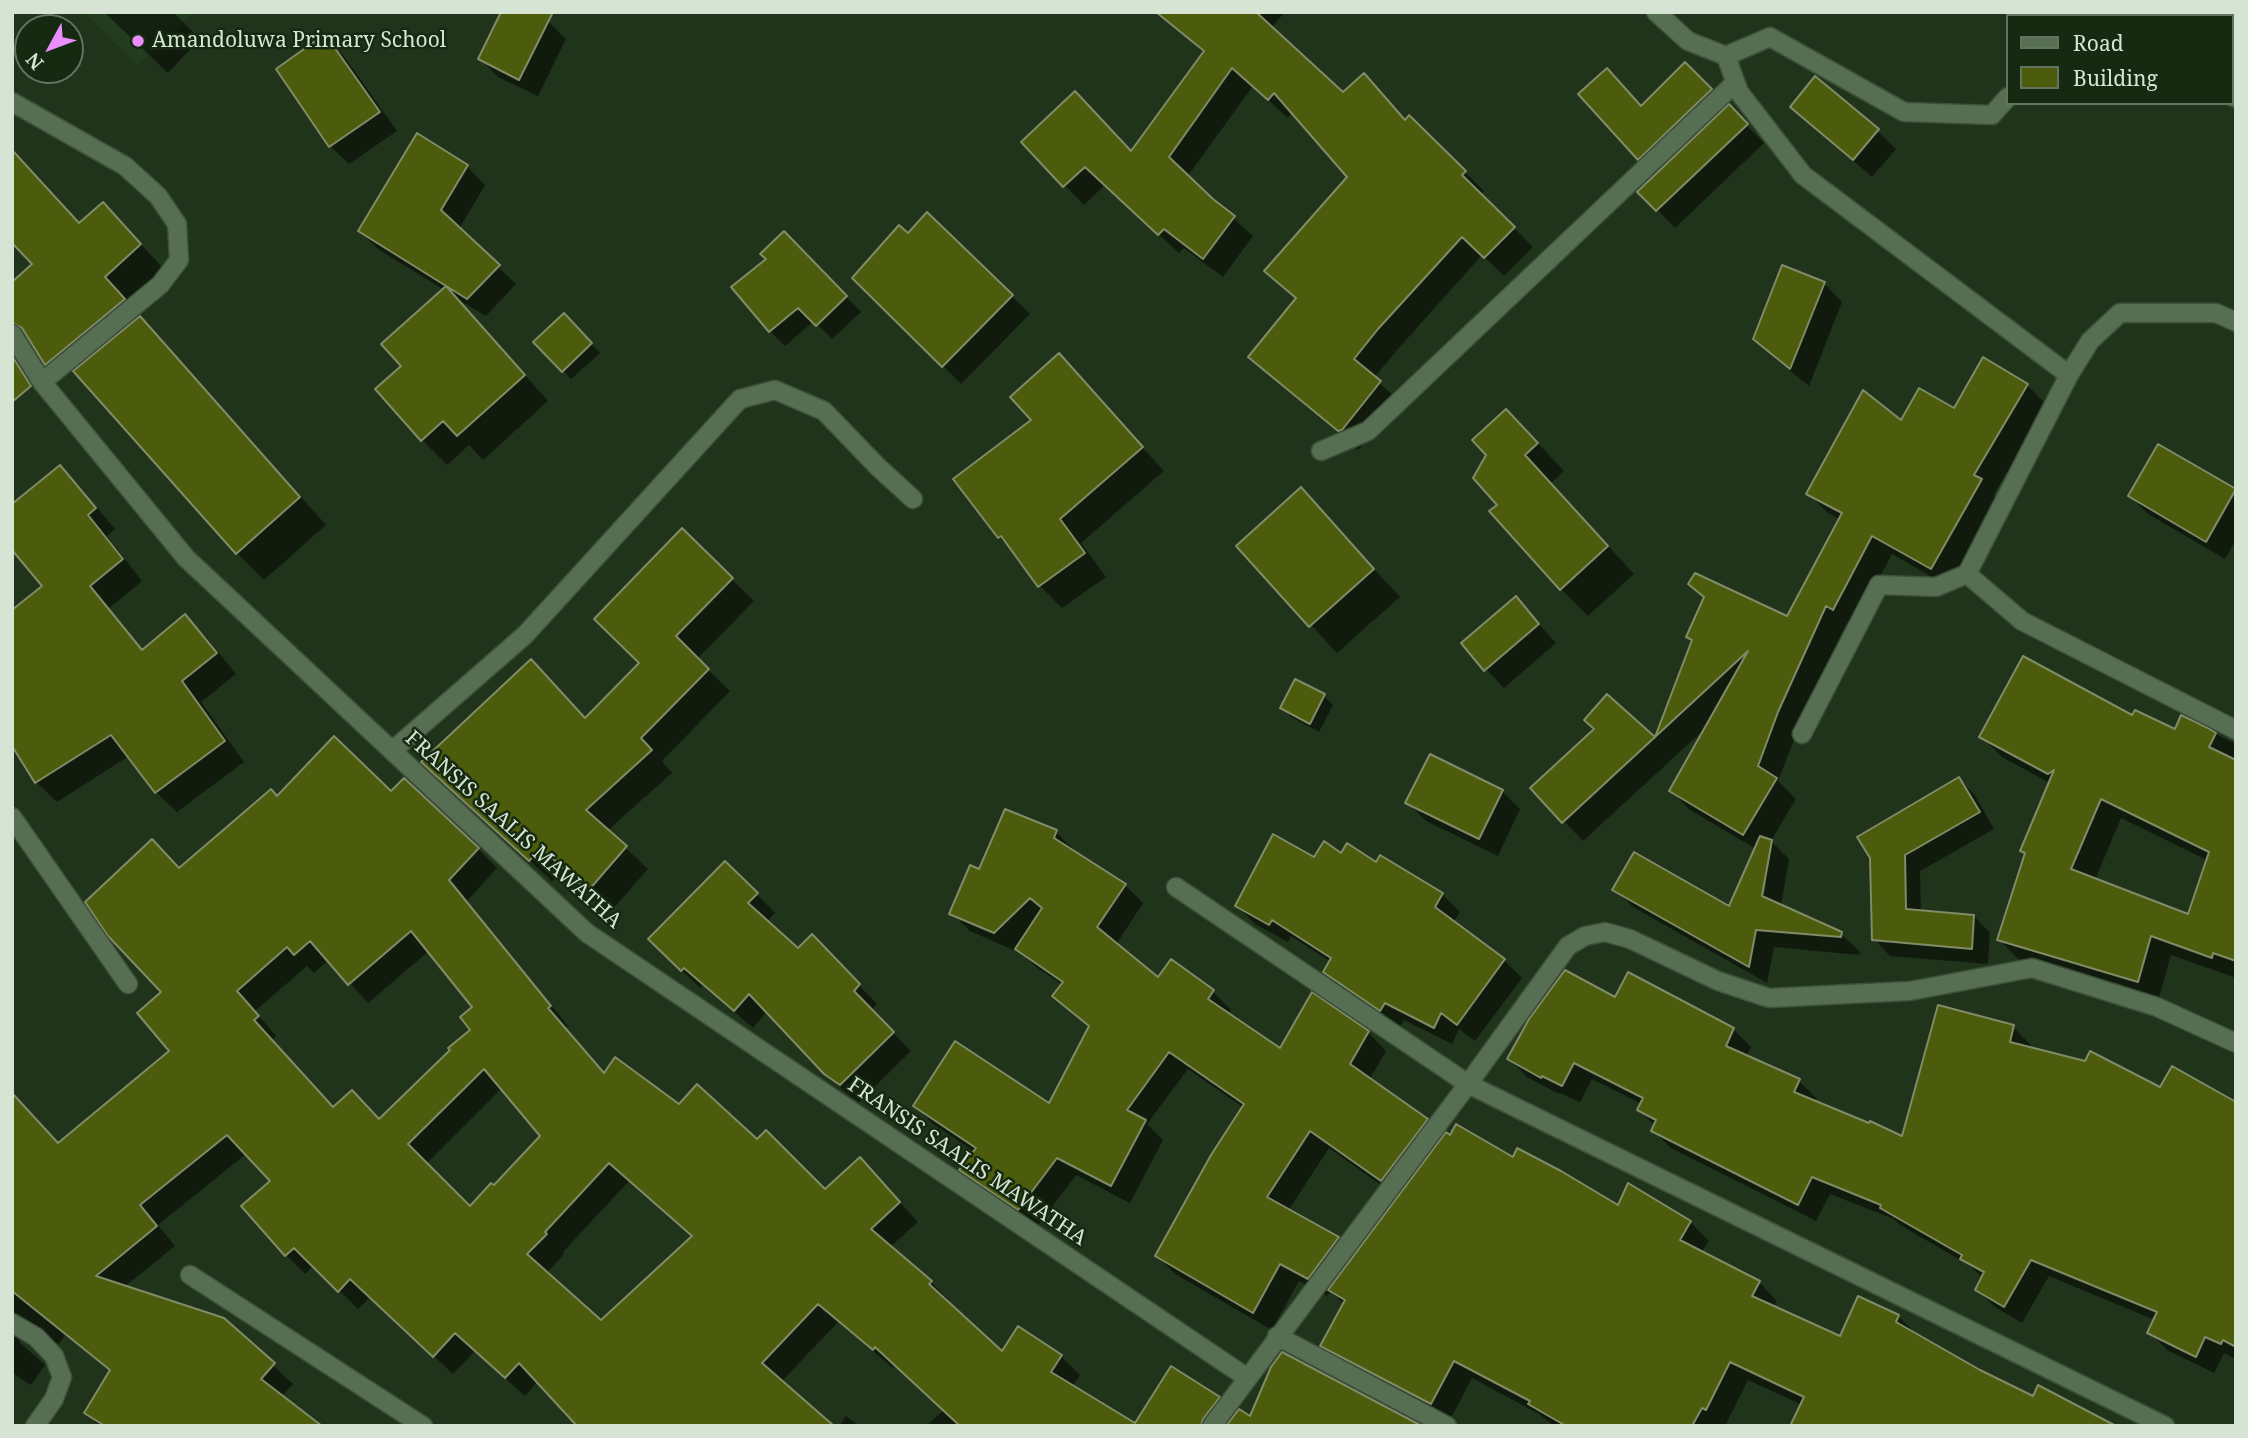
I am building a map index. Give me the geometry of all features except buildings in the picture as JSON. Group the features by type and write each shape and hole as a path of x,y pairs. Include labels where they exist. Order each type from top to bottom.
{"street":[{"path":"1656,12 1688,41 1726,56 1770,37 1904,112 1992,115 2007,98"},
{"path":"1726,56 1739,92 1803,174 2069,375"},
{"path":"1321,451 1368,431 1735,83"},
{"path":"12,102 125,166 158,195 177,224 179,260 160,285 41,382"},
{"path":"1802,734 1879,585 1936,587 1967,574 2069,375 2090,341 2120,313 2216,313 2236,323"},
{"name":"FRANSIS SAALIS MAWATHA","path":"12,334 41,382 186,558 587,933 1246,1377"},
{"path":"392,751 525,635 740,400 775,390 824,411 913,499"},
{"path":"1967,574 2022,621 2236,730"},
{"path":"12,817 128,984"},
{"path":"1176,887 1468,1084 2165,1426"},
{"path":"1212,1426 1568,946 1585,936 1605,932 1630,939 1718,981 1769,998 1910,991 2032,968 2157,1007 2236,1043"},
{"path":"190,1275 423,1426"},
{"path":"12,1323 36,1337 54,1356 62,1377 54,1399 35,1426"},
{"path":"1277,1336 1447,1426"}],"shaded area":[{"name":"Amandoluwa Primary School","path":"84,12 194,12 138,65"}],"place":[{"name":"Amandoluwa Primary School","path":"138,41"}]}
